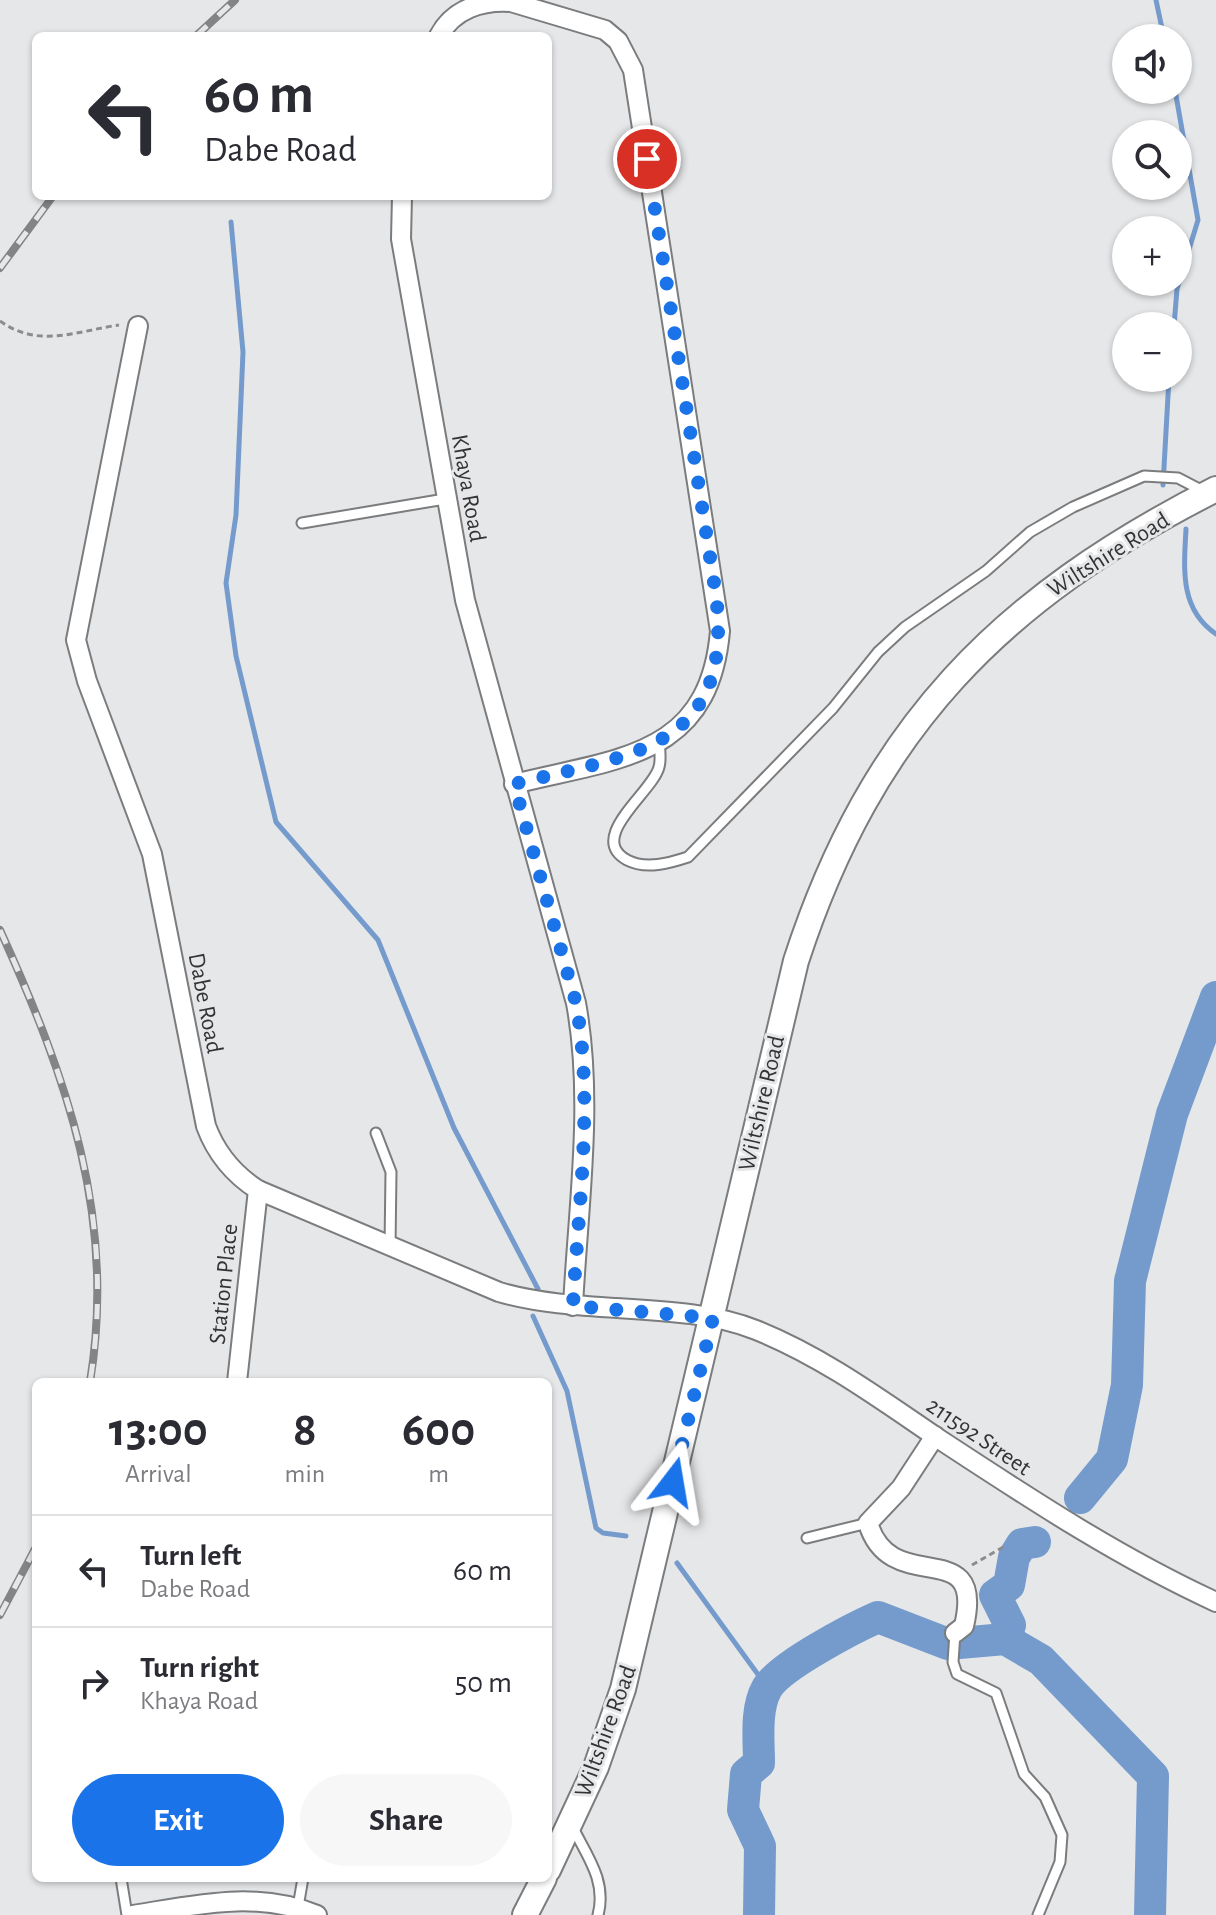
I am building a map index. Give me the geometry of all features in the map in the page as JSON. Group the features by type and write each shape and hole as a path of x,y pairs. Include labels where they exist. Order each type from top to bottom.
{"street":[{"path":"441,32 447,23 465,10 494,0 511,2 605,30 618,41 633,70 720,631 717,665 707,693 691,717 659,742 611,760 514,784"},
{"name":"Khaya Road","path":"402,200 401,239 465,600 576,1003 582,1037 584,1100 573,1306"},
{"name":"Dabe Road","path":"138,326 76,640 87,681 152,854 206,1126 214,1147 230,1168 258,1190 499,1292 527,1300 573,1306 713,1318"},
{"name":"Wiltshire Road","path":"552,1862 605,1744 623,1689 796,961 814,905 862,805 937,694 1012,620 1089,562 1212,491"},
{"name":"Station Place","path":"237,1378 258,1190"},
{"name":"211592 Street","path":"713,1318 754,1329 849,1377 1089,1536 1154,1573 1216,1602"},
{"path":"935,1436 896,1495 868,1523 873,1539 890,1559 939,1568 955,1575 967,1591 969,1604 964,1626 955,1633"},
{"path":"525,1915 542,1882"},
{"path":"130,1915 249,1899 298,1907 317,1915"}],"lane":[{"path":"659,742 659,768 618,823 613,838 618,852 628,860 644,864 666,864 688,857 833,708 878,652 905,627 962,589 1050,520 1144,476 1178,478 1212,491"},
{"path":"302,523 445,499"},
{"path":"376,1133 391,1172 390,1247"},
{"path":"807,1538 868,1523"},
{"path":"955,1633 953,1662 957,1674 996,1693 1024,1774 1045,1797 1062,1835 1060,1862 1038,1915"},
{"path":"571,1823 600,1880 603,1894 598,1915"},
{"path":"122,1882 130,1915"},
{"path":"298,1907 302,1882"}],"path":[{"path":"0,321 27,335 45,337 72,336 117,325 138,326"},
{"path":"955,1575 1005,1546"}],"waterway":[{"path":"1156,0 1161,24"},
{"path":"1175,312 1177,289 1198,220 1177,104"},
{"path":"231,222 243,352 236,515 226,583 236,656 276,822 378,940 454,1128 538,1289"},
{"path":"1163,485 1168,392"},
{"path":"1186,529 1186,587 1195,613 1216,634"},
{"path":"1080,1498 1112,1459 1127,1385 1130,1281 1172,1114 1216,997"},
{"path":"533,1316 567,1391 596,1528 603,1533 626,1536"},
{"path":"1005,1639 1010,1625 995,1595 1009,1585 1014,1557 1022,1544 1035,1542"},
{"path":"677,1563 767,1687"},
{"path":"759,1915 760,1846 743,1810 746,1774 759,1763 758,1725 763,1696 774,1679 786,1669 835,1638 878,1617 948,1644 1005,1639 1041,1660 1153,1776 1150,1915"}],"railway":[{"path":"200,32 235,0"},
{"path":"0,268 50,200"},
{"path":"0,930 46,1040 80,1150 91,1205 97,1263 97,1321 90,1378"},
{"path":"0,1615 32,1555"}],"route":[{"path":"647,159 716,595 720,631 717,665 707,693 691,717 659,742 611,760 514,784 576,1003 582,1037 584,1100 573,1306 713,1318 673,1482"}]}
